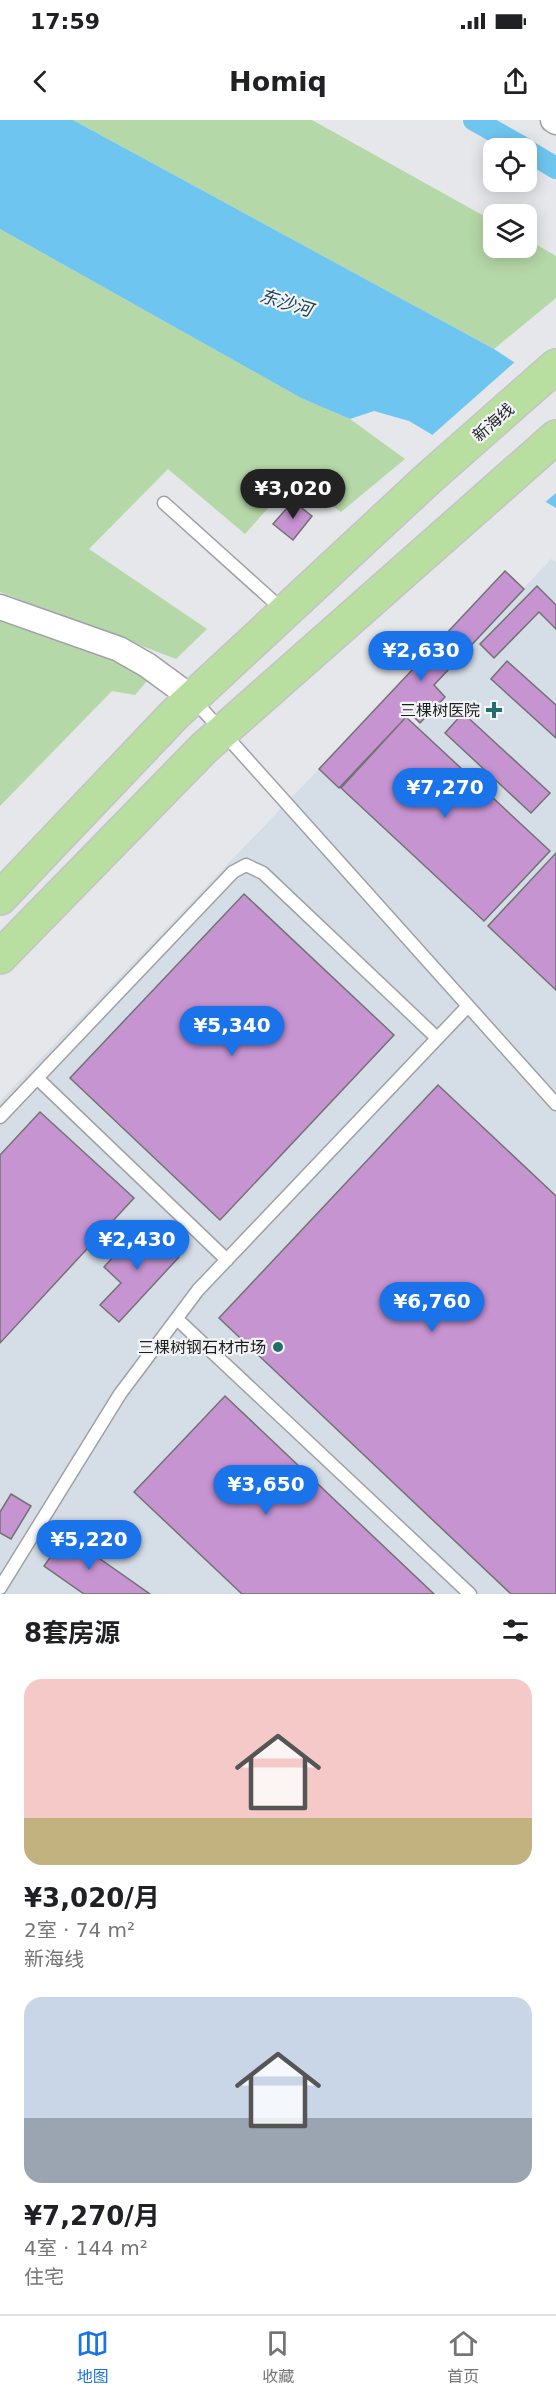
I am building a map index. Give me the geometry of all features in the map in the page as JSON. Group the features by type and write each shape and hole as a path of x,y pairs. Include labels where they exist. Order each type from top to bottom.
{"highway":[{"name":"新海线","path":"0,898 192,698 430,477 556,366"},
{"path":"0,957 222,732 556,437"}],"street":[{"path":"0,607 119,650 147,665 192,698"}],"lane":[{"path":"164,503 285,612"},
{"path":"192,698 556,1104"},
{"path":"0,1117 233,872 246,865 263,873 437,1038"},
{"path":"0,1588 120,1394 198,1290 468,1006"},
{"path":"37,1078 227,1260"},
{"path":"177,1318 470,1594"}],"shaded area":[{"name":"三棵树钢石材市场","path":"551,559 556,562 556,1594 0,1594 0,1101 319,769 485,921 549,850 416,728 445,697 434,685"}],"green space":[{"path":"73,120 312,120 483,215 483,258 537,258 537,245 556,256 556,298 494,349"},
{"path":"0,229 301,398 350,419 405,459 341,512 294,479 245,534 168,469 89,549 207,629 176,659 0,592"},
{"path":"0,620 129,667 147,681 135,695 112,691 0,806"}],"water":[{"name":"东沙河","path":"0,120 73,120 494,349 556,390 556,508 409,421 374,411 350,419 301,398 0,229"}],"pier":[{"path":"517,360 556,387 556,493 543,504 430,437"}],"building":[{"path":"293,501 312,516 293,540 273,524"},
{"path":"505,571 524,589 434,685 445,697 420,723 410,713 339,788 319,769"},
{"path":"537,586 556,605 556,629 539,612 494,658 480,644"},
{"path":"507,661 556,705 556,738 491,679"},
{"path":"463,713 550,793 531,813 445,733"},
{"path":"406,717 550,851 484,921 341,788"},
{"path":"556,853 556,990 488,926"},
{"path":"244,894 394,1035 220,1220 70,1078"},
{"path":"438,1085 556,1196 556,1594 511,1594 219,1318"},
{"path":"40,1112 134,1198 0,1343 0,1155"},
{"path":"144,1224 179,1257 119,1322 100,1305 121,1283 104,1267"},
{"path":"225,1396 434,1594 242,1594 134,1492"},
{"path":"11,1494 31,1506 11,1539 0,1533 0,1512"},
{"path":"66,1535 150,1594 84,1594 44,1566"}],"waterway":[{"path":"474,120 506,138"},
{"path":"537,157 556,168"}],"place":[{"name":"三棵树医院","path":"494,710"},
{"name":"三棵树钢石材市场","path":"278,1347"}]}
